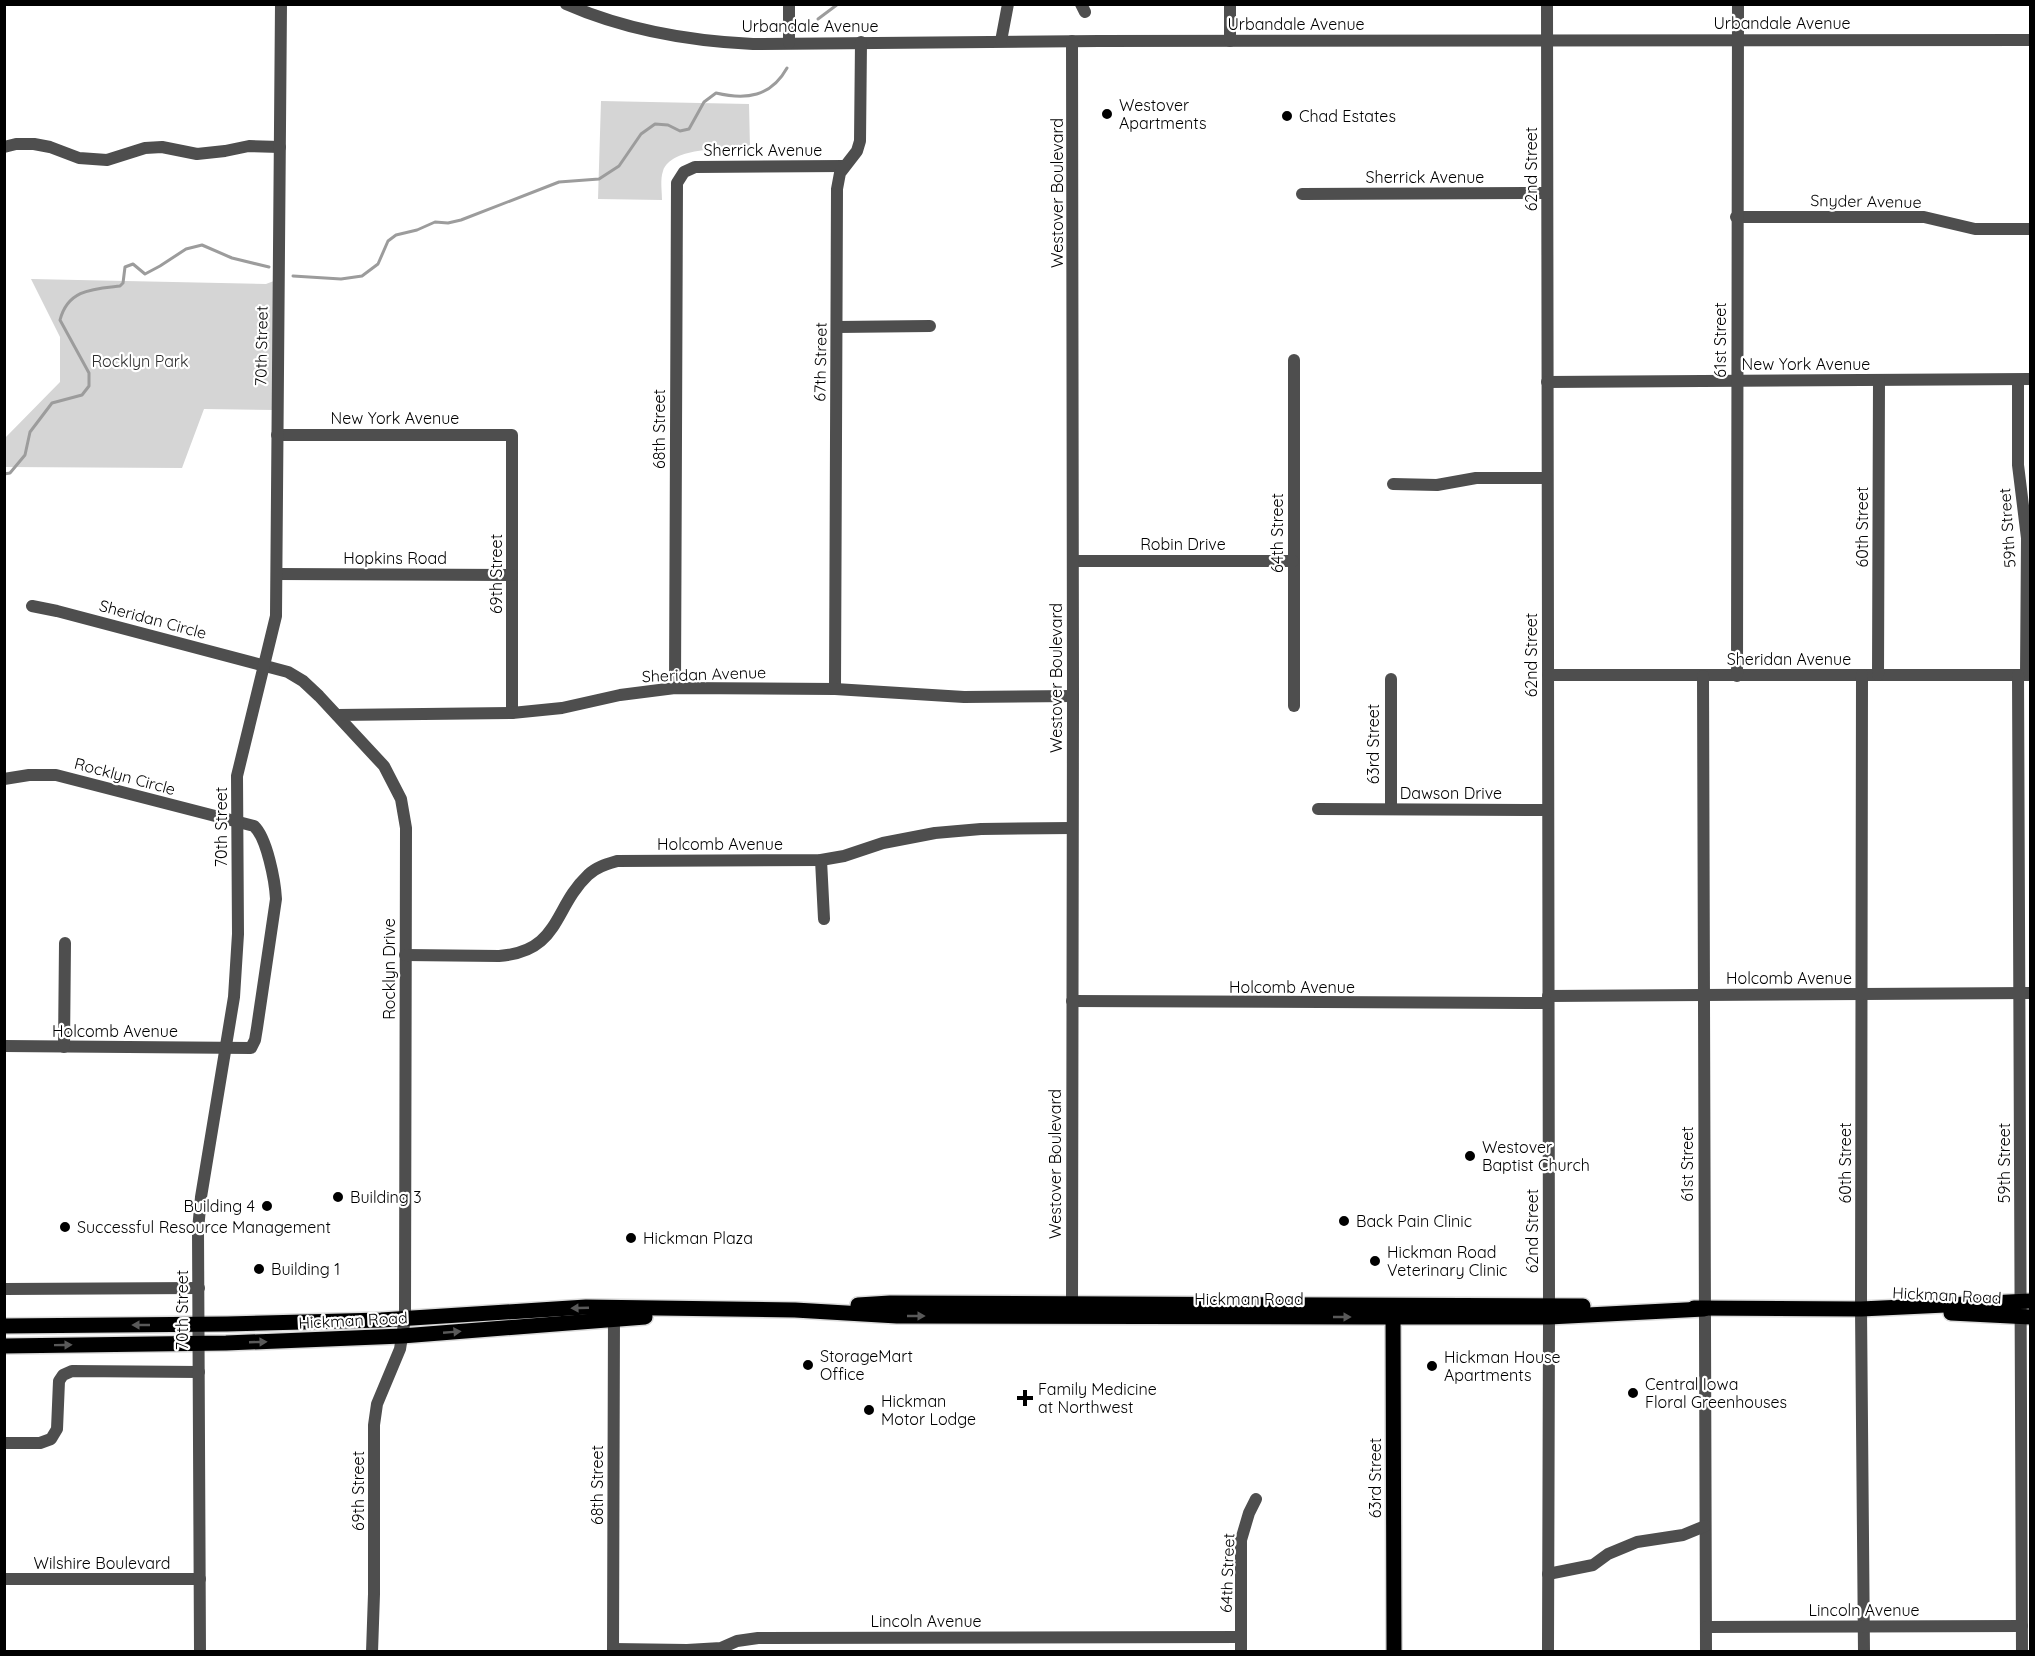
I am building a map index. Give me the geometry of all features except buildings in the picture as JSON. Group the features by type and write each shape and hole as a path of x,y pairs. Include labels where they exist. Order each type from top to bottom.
{"main road":[{"name":"Hickman Road","path":"4,1326 199,1324 405,1318 586,1307 614,1314"},
{"name":"Hickman Road","path":"4,1346 199,1343 402,1336 614,1314 702,1310 795,1310 897,1316 1071,1310 2026,1309"},
{"name":"63rd Street","path":"1393,1311 1394,1652"}],"street":[{"name":"70th Street","path":"200,1652 198,1230 201,1197 234,997 238,934 237,776 276,616 281,4"},
{"name":"Urbandale Avenue","path":"566,4 596,11 637,28 709,40 753,44 1001,41 2031,40"},
{"path":"789,4 789,43"},
{"path":"1001,41 1008,4"},
{"path":"1230,4 1230,41"},
{"name":"62nd Street","path":"1547,4 1548,1652"},
{"name":"61st Street","path":"1737,676 1738,4"},
{"name":"Westover Boulevard","path":"1071,1310 1072,41"},
{"name":"67th Street","path":"835,689 837,189 838,178 844,166 857,151 860,141 861,42"},
{"path":"4,147 34,144 50,147 79,158 107,160 145,148 162,147 197,154 225,152 249,146 280,147"},
{"name":"Sherrick Avenue","path":"684,172 694,167 707,166 844,166"},
{"name":"68th Street","path":"675,688 676,196 677,183 684,172"},
{"name":"Sherrick Avenue","path":"1302,194 1548,193"},
{"name":"Snyder Avenue","path":"1737,217 1924,217 1976,229 2031,229"},
{"path":"837,327 930,326"},
{"name":"64th Street","path":"1294,360 1294,706"},
{"name":"60th Street","path":"1878,675 1879,380"},
{"name":"New York Avenue","path":"1547,382 2024,380"},
{"name":"59th Street","path":"2022,1652 2026,1531 2025,675 2027,538 2018,465 2024,380"},
{"name":"New York Avenue","path":"277,435 512,435"},
{"name":"69th Street","path":"512,435 512,713"},
{"path":"1394,484 1437,485 1476,478 1547,478"},
{"name":"Robin Drive","path":"1073,561 1293,561"},
{"name":"Hopkins Road","path":"278,574 512,575"},
{"name":"Sheridan Circle","path":"32,606 265,665"},
{"name":"Rocklyn Drive","path":"265,665 288,672 303,681 384,766 401,799 406,828 405,1318 402,1336"},
{"name":"Sheridan Avenue","path":"1548,675 2025,675"},
{"name":"60th Street","path":"1862,675 1861,1308 1864,1652"},
{"name":"61st Street","path":"1703,676 1706,1652"},
{"name":"63rd Street","path":"1391,679 1391,809"},
{"name":"Sheridan Avenue","path":"337,715 512,713 562,708 620,695 675,688 835,689 964,697 1073,696"},
{"name":"Rocklyn Circle","path":"4,779 29,775 56,775 254,826 261,834 276,899 255,1040 251,1048 225,1048"},
{"name":"Dawson Drive","path":"1318,809 1548,810"},
{"name":"Holcomb Avenue","path":"405,955 499,956 526,951 537,945 550,932 588,875 602,866 617,861 821,860 935,832 1072,828"},
{"path":"821,860 824,920"},
{"path":"64,1047 65,942"},
{"name":"Holcomb Avenue","path":"1072,1001 1548,999 1704,995 2025,993"},
{"name":"Holcomb Avenue","path":"4,1046 225,1048"},
{"path":"4,1289 199,1288"},
{"name":"68th Street","path":"613,1650 614,1314"},
{"name":"69th Street","path":"372,1652 374,1425 377,1404 400,1349 402,1336"},
{"path":"4,1443 45,1442 51,1439 57,1429 59,1381 63,1375 72,1371 199,1372"},
{"name":"64th Street","path":"1241,1652 1242,1540 1249,1513 1256,1499"},
{"path":"1548,1574 1593,1565 1608,1554 1637,1542 1683,1535 1705,1526"},
{"name":"Wilshire Boulevard","path":"4,1579 200,1579"},
{"name":"Lincoln Avenue","path":"1706,1627 2022,1626"},
{"name":"Lincoln Avenue","path":"613,1650 721,1648 737,1641 758,1638 1241,1637"},
{"path":"779,1638 779,1652"}],"green space":[{"path":"601,101 749,104 750,148 701,150 677,157 668,163 663,171 662,200 598,199"},
{"name":"Rocklyn Park","path":"31,279 266,284 279,279 277,410 204,409 182,468 5,467 4,439 60,382 60,337"}],"waterway":[{"path":"818,19 838,4"},
{"path":"293,276 341,279 362,276 378,264 388,241 396,235 417,230 435,222 448,223 461,220 559,182 599,179 619,166 641,134 655,124 668,125 680,131 689,129 704,102 716,93 738,96 757,94 773,85 787,68"},
{"path":"4,474 10,473 25,455 30,432 52,403 82,395 89,386 89,373 60,320 64,310 75,296 91,290 120,286 123,283 125,267 133,264 145,274 186,249 202,245 232,258 269,267"}],"place":[{"name":"Westover Apartments","path":"1107,114"},
{"name":"Chad Estates","path":"1287,116"},
{"name":"Westover Baptist Church","path":"1470,1156"},
{"name":"Building 3","path":"338,1197"},
{"name":"Building 4","path":"267,1206"},
{"name":"Back Pain Clinic","path":"1344,1221"},
{"name":"Successful Resource Management","path":"65,1227"},
{"name":"Hickman Plaza","path":"631,1238"},
{"name":"Hickman Road Veterinary Clinic","path":"1375,1261"},
{"name":"Building 1","path":"259,1269"},
{"name":"StorageMart Office","path":"808,1365"},
{"name":"Hickman House Apartments","path":"1432,1366"},
{"name":"Central Iowa Floral Greenhouses","path":"1633,1393"},
{"name":"Family Medicine at Northwest","path":"1025,1398"},
{"name":"Hickman Motor Lodge","path":"869,1410"}]}
